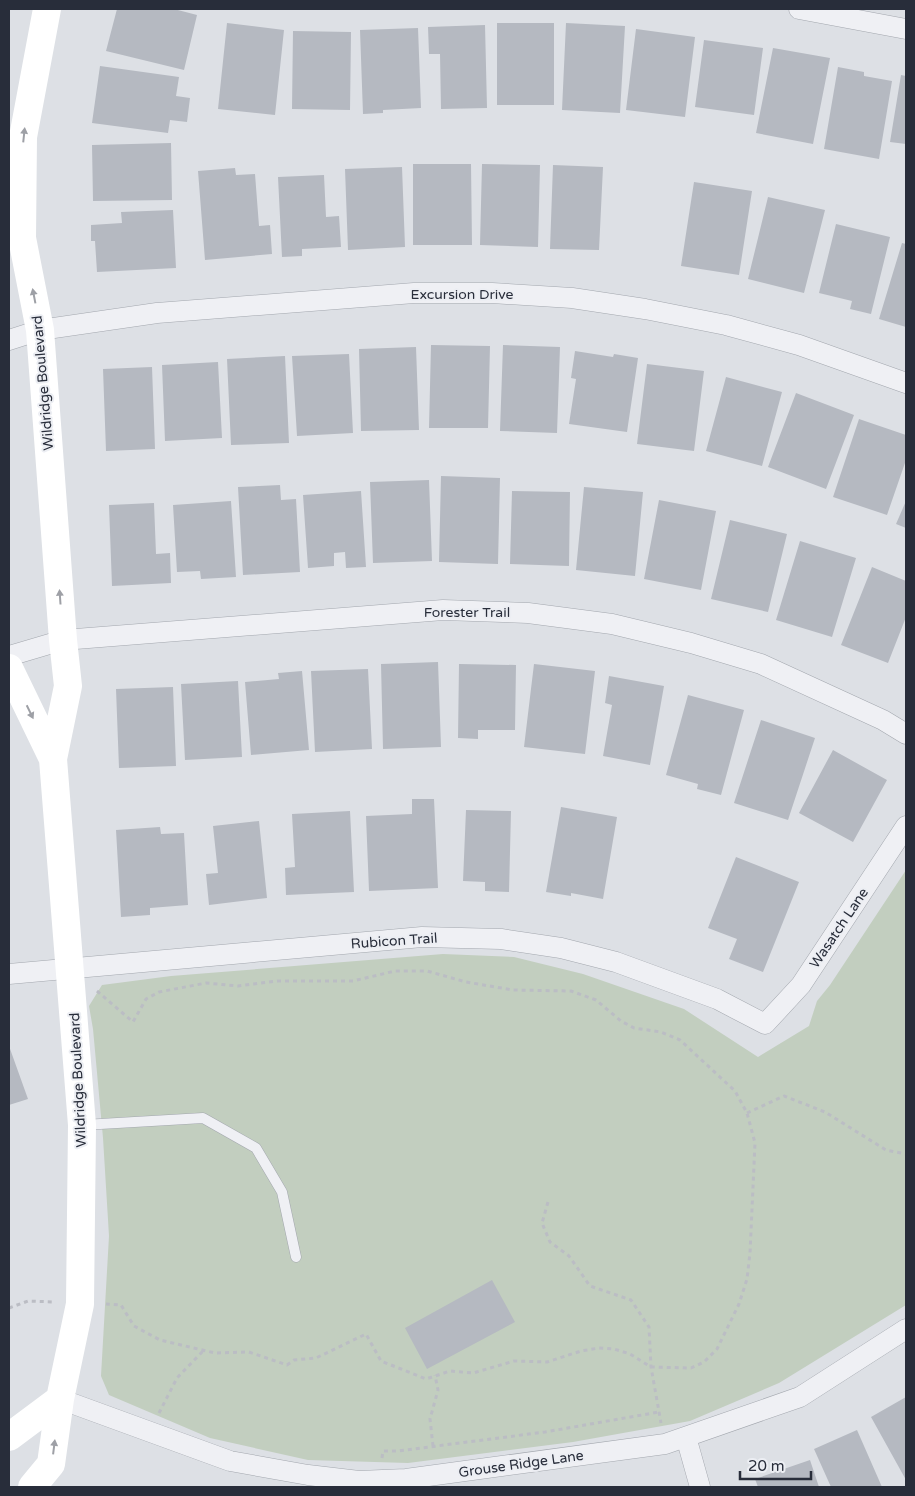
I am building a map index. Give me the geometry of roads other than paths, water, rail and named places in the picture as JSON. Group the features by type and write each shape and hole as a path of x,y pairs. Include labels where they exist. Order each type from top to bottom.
{"street":[{"name":"Wildridge Boulevard","path":"32,1487 51,1464 60,1399 80,1303 82,1125 53,758 68,686 40,330 22,238 23,137 47,9"},
{"path":"799,9 906,29"},
{"name":"Excursion Drive","path":"9,340 40,330 177,312 414,293 501,294 572,298 645,309 726,325 799,344 906,383"},
{"name":"Forester Trail","path":"9,656 63,640 443,610 528,613 612,624 761,664 883,720 906,734"},
{"name":"Wildridge Boulevard","path":"9,668 53,758"},
{"name":"Wasatch Lane","path":"765,1024 801,985 906,826"},
{"name":"Rubicon Trail","path":"9,974 422,937 501,939 561,948 616,962 717,999 765,1024"},
{"name":"Grouse Ridge Lane","path":"60,1399 230,1461 308,1475 359,1481 407,1483 664,1444 800,1397 906,1329"},
{"path":"9,1437 60,1399"},
{"path":"686,1437 700,1487"}],"lane":[{"path":"82,1125 203,1118 256,1148 282,1192 296,1257"}]}
